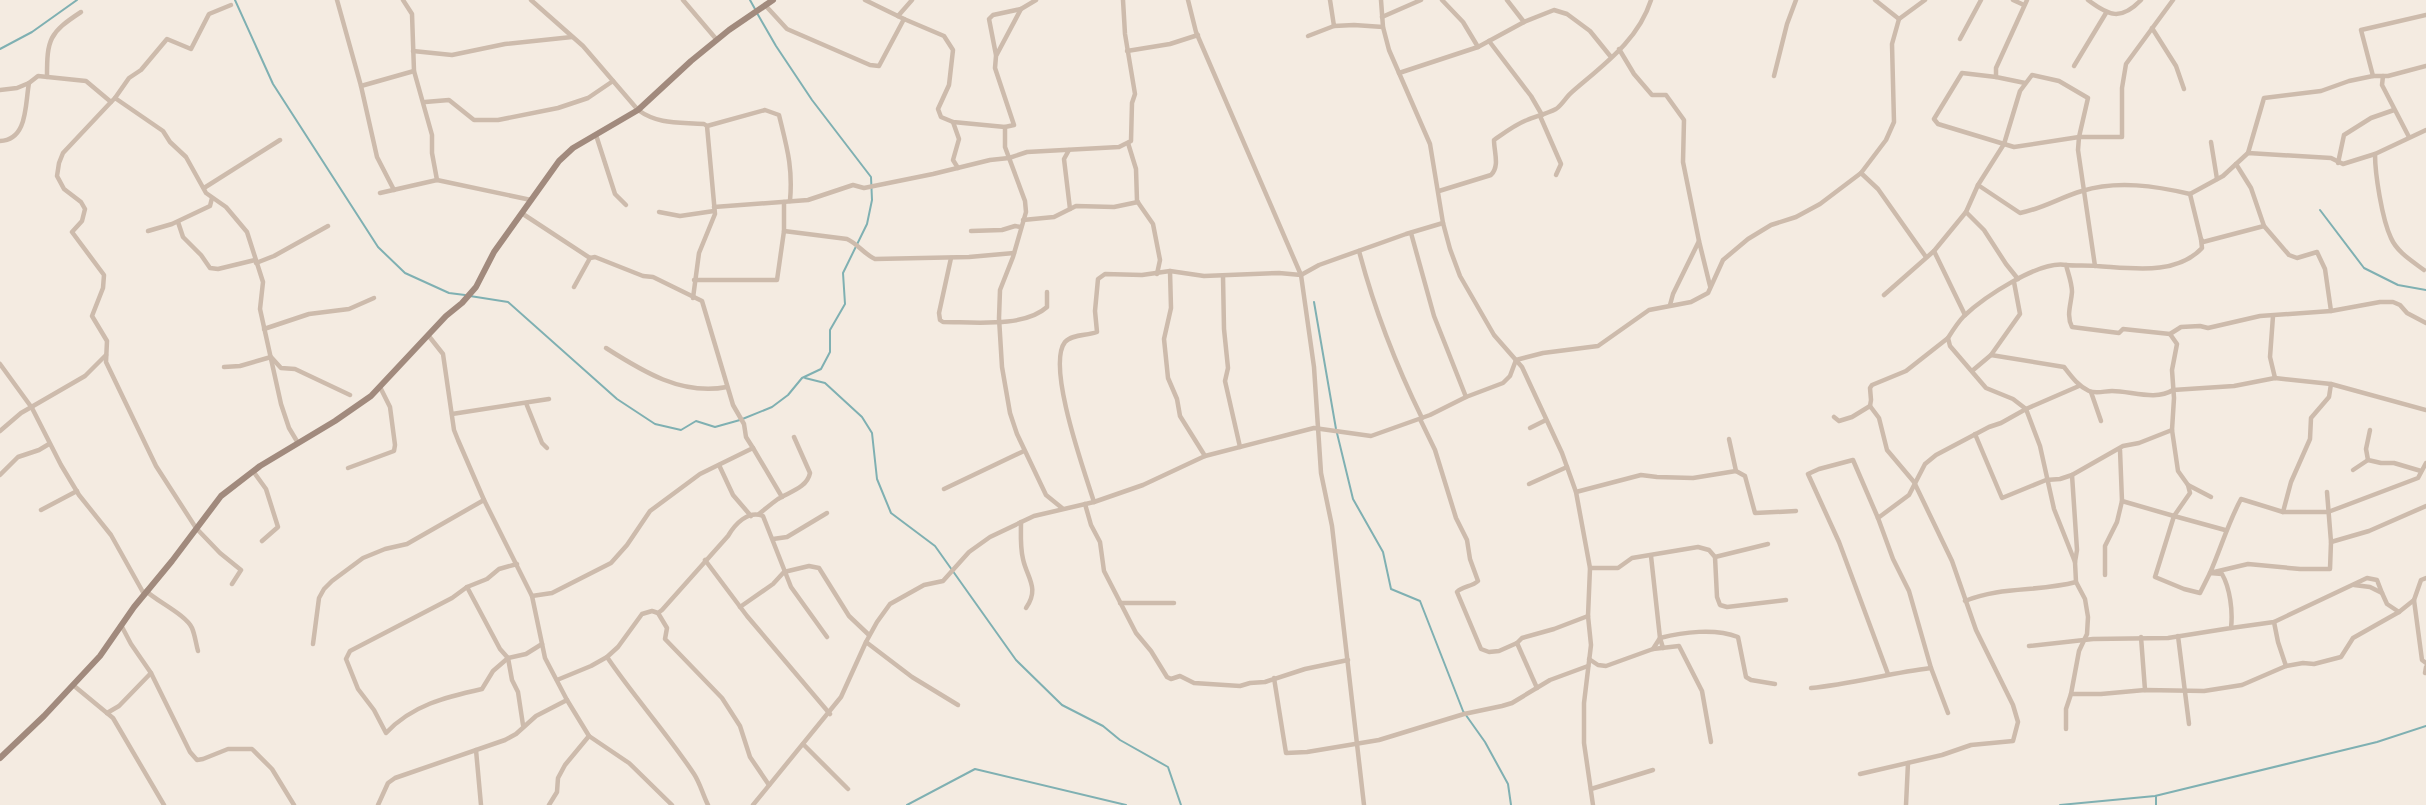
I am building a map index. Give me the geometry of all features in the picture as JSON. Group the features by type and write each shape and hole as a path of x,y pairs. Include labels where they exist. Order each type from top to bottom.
{"street":[{"path":"337,0 361,86 377,157 394,190"},
{"path":"403,0 412,14 414,71 425,102 432,134 432,154 437,180"},
{"path":"531,0 572,37 638,110 653,120 707,126 765,110 779,115 792,170 790,201"},
{"path":"682,0 717,40"},
{"path":"0,758 44,716 100,656 145,593 172,562 220,496 253,470 371,396 428,335 476,288 494,252 559,162 574,148 638,110 691,61 773,0"},
{"path":"865,0 931,29 950,42 953,50 949,85 938,112 940,117 953,122 1005,127 1014,125 995,68 996,56 989,18 993,15 1020,9 1036,0"},
{"path":"898,16 912,0"},
{"path":"659,212 680,216 714,209 819,197 846,186 853,185 864,188 990,160 1009,158 1027,152 1119,147 1128,143 1131,141 1132,103 1135,94 1127,51 1123,0"},
{"path":"1188,0 1198,35 1301,275 1314,367 1321,473 1332,526 1364,805"},
{"path":"1330,0 1334,26"},
{"path":"1381,0 1383,27 1399,73 1430,144 1444,223 1457,267 1479,312 1494,335 1522,367 1567,467 1576,492 1590,568 1588,616 1591,645 1584,703 1584,743 1593,805"},
{"path":"1382,16 1421,0"},
{"path":"1442,0 1463,22 1478,46"},
{"path":"1507,0 1524,22"},
{"path":"1439,191 1490,175 1495,170 1496,165 1494,140 1527,120 1541,116 1558,107 1635,34 1642,23 1651,0"},
{"path":"1774,76 1787,24 1796,0"},
{"path":"1875,0 1899,19"},
{"path":"1516,360 1543,352 1598,346 1649,310 1691,302 1708,293 1723,260 1748,239 1771,224 1796,216 1820,204 1861,173 1886,140 1894,122 1895,82 1892,44 1899,19 1925,0"},
{"path":"1960,38 1981,0"},
{"path":"2013,0 2024,5"},
{"path":"1996,78 1996,68 2027,0"},
{"path":"2088,0 2106,13 2130,11 2141,0"},
{"path":"2026,83 1962,72 1934,119 1938,124 2014,147 2079,137 2122,137 2122,88 2126,64 2173,0"},
{"path":"231,4 209,14 190,49 167,39 141,70 129,78 115,98 111,99 111,102 63,153 57,176 64,189 85,208 82,222 72,232 104,275 104,288 92,316 106,341 106,362 148,452 196,528 220,553 241,570 232,584"},
{"path":"763,6 787,29 876,66 883,62 904,18"},
{"path":"996,56 1020,9"},
{"path":"1399,73 1478,46 1524,22 1554,10 1567,14 1595,36 1611,57"},
{"path":"47,77 50,40 56,30 81,12"},
{"path":"2074,66 2106,13"},
{"path":"2373,76 2361,30 2426,15"},
{"path":"1308,36 1334,26 1383,27"},
{"path":"2152,28 2176,66 2184,89"},
{"path":"1127,51 1155,48 1198,35"},
{"path":"413,51 452,56 504,44 572,37"},
{"path":"1489,41 1531,96 1561,164 1556,175"},
{"path":"1619,49 1634,74 1652,95 1666,95 1684,120 1682,162 1710,286"},
{"path":"1978,185 2020,213 2084,190 2127,185 2154,186 2190,194 2218,179 2248,153 2264,98 2321,91 2336,85 2373,76 2383,76 2426,66"},
{"path":"361,86 414,71"},
{"path":"1884,295 1934,251 1966,212 1978,185 2004,144 2012,114 2026,83 2032,75 2059,81 2088,98 2078,150 2095,266"},
{"path":"2383,76 2382,85 2409,138"},
{"path":"0,90 17,88 30,83 35,77 86,81 111,102"},
{"path":"425,102 449,100 474,120 498,120 558,108 588,98 613,81"},
{"path":"0,140 8,140 18,133 24,121 30,83"},
{"path":"115,98 163,131 170,142 186,157 204,188 212,198 226,206 236,217 250,240 263,282 260,309 283,413 298,443"},
{"path":"2338,163 2344,135 2372,118 2394,110"},
{"path":"953,122 958,139 953,160 958,168"},
{"path":"693,298 699,253 714,209 707,126"},
{"path":"1005,127 1005,147 1025,201 1023,220 1014,253 1000,290 999,322 1002,367 1010,413 1024,451 1046,494 1059,507 1063,508"},
{"path":"2248,153 2331,158 2343,164 2375,154 2426,130"},
{"path":"596,135 615,194 626,205"},
{"path":"204,188 280,140"},
{"path":"2211,142 2218,179"},
{"path":"1128,143 1136,169 1138,202 1153,224 1160,260 1157,274"},
{"path":"1069,150 1064,159 1070,209"},
{"path":"2375,154 2375,172 2391,238 2401,252 2424,270"},
{"path":"2236,164 2251,188 2264,226 2293,258 2315,252 2319,254 2325,269 2331,311"},
{"path":"1861,173 1878,189 1926,257"},
{"path":"380,193 437,180 531,200"},
{"path":"1860,774 1942,755 1971,745 2013,741 2018,722 2013,705 1976,630 1952,561 1914,482 1887,450 1879,418 1870,406 1870,388 1872,385 1906,371 1948,338 1965,315 2016,281 2050,265 2095,266 2136,270 2171,265 2196,254 2202,248 2190,194"},
{"path":"148,231 178,222 210,206 212,198"},
{"path":"694,280 778,280 784,231 784,202"},
{"path":"1023,220 1054,217 1076,206 1114,206 1138,202"},
{"path":"1966,212 1984,230 2016,281 2020,314 1991,355 1972,371"},
{"path":"523,214 590,258 595,257 643,276 653,277 702,301 727,387 736,412 744,424 746,437 782,497"},
{"path":"178,222 183,237 201,255 210,268 218,269 274,256 328,226"},
{"path":"1094,502 1065,406 1060,376 1063,345 1073,337 1097,332 1095,311 1098,279 1102,275 1157,274 1170,271 1223,276 1279,273 1301,275 1319,265 1411,232 1444,223"},
{"path":"971,231 1002,230 1021,226"},
{"path":"2201,239 2203,242 2264,226"},
{"path":"784,231 847,239 855,243 864,253 875,259 951,258 1014,253"},
{"path":"1411,232 1434,316 1466,397"},
{"path":"1670,305 1699,241"},
{"path":"1359,251 1378,310 1406,385 1435,450 1456,518 1467,540 1470,559 1478,580 1474,585 1457,592 1481,649 1493,652 1518,643 1522,638 1554,629 1588,616"},
{"path":"1934,251 1965,315"},
{"path":"574,287 590,258"},
{"path":"951,258 938,313 940,320 999,322 1039,314 1047,307 1047,292"},
{"path":"2066,265 2072,292 2068,320 2072,327 2096,332 2119,333 2123,329 2170,334 2181,327 2200,326 2208,328 2260,316 2331,311 2360,307 2375,302 2393,302 2426,323"},
{"path":"1170,271 1171,308 1164,339 1168,378 1177,399 1180,416 1205,456"},
{"path":"1223,276 1224,329 1228,368 1225,381 1240,447"},
{"path":"264,328 309,314 349,308 374,298"},
{"path":"2273,316 2270,357 2274,378"},
{"path":"2170,334 2177,344 2172,370 2172,430 2178,471 2188,486 2190,494 2174,516 2155,577 2156,579 2200,593 2221,550 2225,530 2241,499 2283,512 2328,512 2418,478 2426,463"},
{"path":"428,335 443,354 456,435 484,500 532,596 545,658 589,736 629,763 672,805"},
{"path":"1948,338 1950,346 1986,388 2013,399 2026,409 2040,446 2046,480 2057,518 2075,562"},
{"path":"606,348 645,372 680,385 703,390 727,387"},
{"path":"0,431 21,413 85,376 106,355"},
{"path":"1991,355 2064,367 2080,386 2091,392 2113,391 2137,394 2168,394 2173,390 2234,386 2274,378 2331,384 2426,410"},
{"path":"224,368 240,366 270,357"},
{"path":"270,357 281,368 295,370 350,395"},
{"path":"753,805 830,714 856,667 869,635 890,604 924,585 943,581 970,552 990,538 1021,522 1063,508 1094,502 1143,485 1205,456 1318,428 1354,435 1371,436 1421,419 1466,397 1503,383 1510,376 1516,360"},
{"path":"0,364 32,408 49,444 77,491 111,535 145,593 184,618 192,628 198,651"},
{"path":"2283,512 2291,482 2310,439 2311,418 2329,397 2331,384"},
{"path":"1878,518 1909,495 1914,482 1925,464 1975,434 2001,423 2026,409 2080,386"},
{"path":"348,468 394,451 395,445 390,407 380,387"},
{"path":"2091,392 2101,421"},
{"path":"452,414 549,399"},
{"path":"526,402 542,443 547,448"},
{"path":"1834,418 1839,421 1852,418 1870,406"},
{"path":"1530,428 1546,420"},
{"path":"1975,434 2002,498 2046,480 2060,479 2072,475 2120,450 2124,446 2139,443 2172,430"},
{"path":"2368,460 2366,448 2370,430"},
{"path":"658,613 728,536 735,525 751,516 759,514 782,497 804,485 810,473 794,437"},
{"path":"1729,439 1736,471"},
{"path":"0,475 18,457 39,450 49,444"},
{"path":"532,596 552,593 611,563 627,545 650,511 700,474 753,448"},
{"path":"2105,575 2105,546 2117,522 2122,501 2120,450"},
{"path":"944,489 1024,451"},
{"path":"1888,674 1839,542 1808,474 1818,469 1853,460 1878,518 1892,558 1909,591 1931,668 1948,713"},
{"path":"2353,470 2368,460 2394,463 2421,470"},
{"path":"719,465 733,495 751,516"},
{"path":"1529,484 1567,467"},
{"path":"253,470 266,489 278,528 262,541"},
{"path":"1576,492 1642,475 1657,478 1693,478 1736,471 1745,476 1755,513 1796,512"},
{"path":"2066,729 2066,709 2071,694 2079,651 2087,634 2088,617 2085,599 2076,582 2075,562 2077,550 2072,475"},
{"path":"2188,486 2211,497"},
{"path":"41,510 77,491"},
{"path":"2210,573 2248,564 2300,569 2330,569 2331,542 2326,492"},
{"path":"313,644 319,598 332,581 364,558 385,549 407,544 484,500"},
{"path":"2122,501 2225,530"},
{"path":"1086,504 1091,525 1100,542 1104,571 1136,633 1151,651 1167,677 1171,679 1180,676 1194,683 1240,686 1265,682 1274,678 1348,660"},
{"path":"2331,542 2362,534 2426,506"},
{"path":"773,539 788,537 827,513"},
{"path":"759,514 763,516 782,558 781,566 791,587 827,637"},
{"path":"1021,522 1023,560 1031,578 1033,589 1030,602 1026,608"},
{"path":"1715,557 1768,544"},
{"path":"1590,568 1618,568 1632,558 1698,547 1709,550 1715,557 1716,597 1720,605 1727,607 1786,600"},
{"path":"1651,556 1660,638 1663,648"},
{"path":"706,560 740,607 830,714"},
{"path":"517,564 499,569 487,579 467,587 452,598 350,651 346,659 358,689 374,710 386,734 400,719 440,699 482,688 493,672 508,658 526,654 542,644"},
{"path":"740,607 773,584 784,572 809,566 819,568 849,616 869,635"},
{"path":"2210,573 2222,574 2226,582 2232,613 2231,628"},
{"path":"2029,646 2084,640 2178,636 2274,622 2367,578 2377,580 2387,604 2399,612"},
{"path":"2425,673 2426,665 2422,660 2414,600 2421,580 2426,578"},
{"path":"1965,601 2004,590 2059,586 2076,582"},
{"path":"2353,585 2370,587 2382,592"},
{"path":"467,587 500,649 508,658 512,680 518,692 523,726"},
{"path":"2071,694 2101,694 2145,690 2204,691 2242,685 2286,666 2303,662 2314,664 2340,657 2353,638 2399,612 2414,600"},
{"path":"1120,603 1174,603"},
{"path":"557,680 607,657 618,647 642,614 652,611 658,613 667,628 665,639 722,698 740,726 750,757 769,785"},
{"path":"2274,622 2286,666"},
{"path":"121,625 131,644 151,673 190,752 197,760 203,760 228,749 252,749 272,769 294,805"},
{"path":"1653,649 1660,638 1679,632 1730,634 1738,637 1746,677 1751,680 1775,684"},
{"path":"2178,636 2189,724"},
{"path":"2141,637 2145,690"},
{"path":"866,642 912,677 958,705"},
{"path":"1518,643 1536,688"},
{"path":"1589,659 1598,665 1606,666 1653,649 1677,645 1682,648 1702,691 1711,742"},
{"path":"607,657 631,692 666,734 695,775 708,805"},
{"path":"1274,678 1286,753 1322,750 1390,738 1464,714 1508,704 1536,688 1588,666"},
{"path":"1811,688 1835,686 1888,674 1931,668"},
{"path":"107,713 119,706 151,673"},
{"path":"73,685 113,718 142,764 164,805"},
{"path":"378,805 388,783 395,778 505,740 516,734 536,716 567,700"},
{"path":"549,805 557,792 558,778 565,764 589,736"},
{"path":"803,744 848,788"},
{"path":"476,750 482,805"},
{"path":"1906,805 1908,763"},
{"path":"1591,789 1653,770"}],"waterway":[{"path":"0,49 32,32 77,0"},
{"path":"235,0 273,84 378,247 405,273 449,293 465,295"},
{"path":"750,0 755,9"},
{"path":"470,296 508,302 617,399 655,424 681,430 696,421 715,427 740,420 772,407 788,395 802,378 821,369 830,352 830,330 845,304 843,273 867,224 872,200 871,177 812,100 776,46 757,13"},
{"path":"2320,210 2364,268 2398,285 2426,290"},
{"path":"1314,302 1336,429 1353,499 1383,552 1391,589 1420,601 1463,711 1485,742 1508,784 1511,805"},
{"path":"805,378 825,383 862,417 872,433 877,479 891,513 935,546 1016,660 1062,705 1103,726 1120,740 1168,767 1181,805"},
{"path":"2060,805 2155,796 2377,742 2426,726"},
{"path":"907,805 975,769 1126,805"},
{"path":"2156,797 2156,805"}]}
